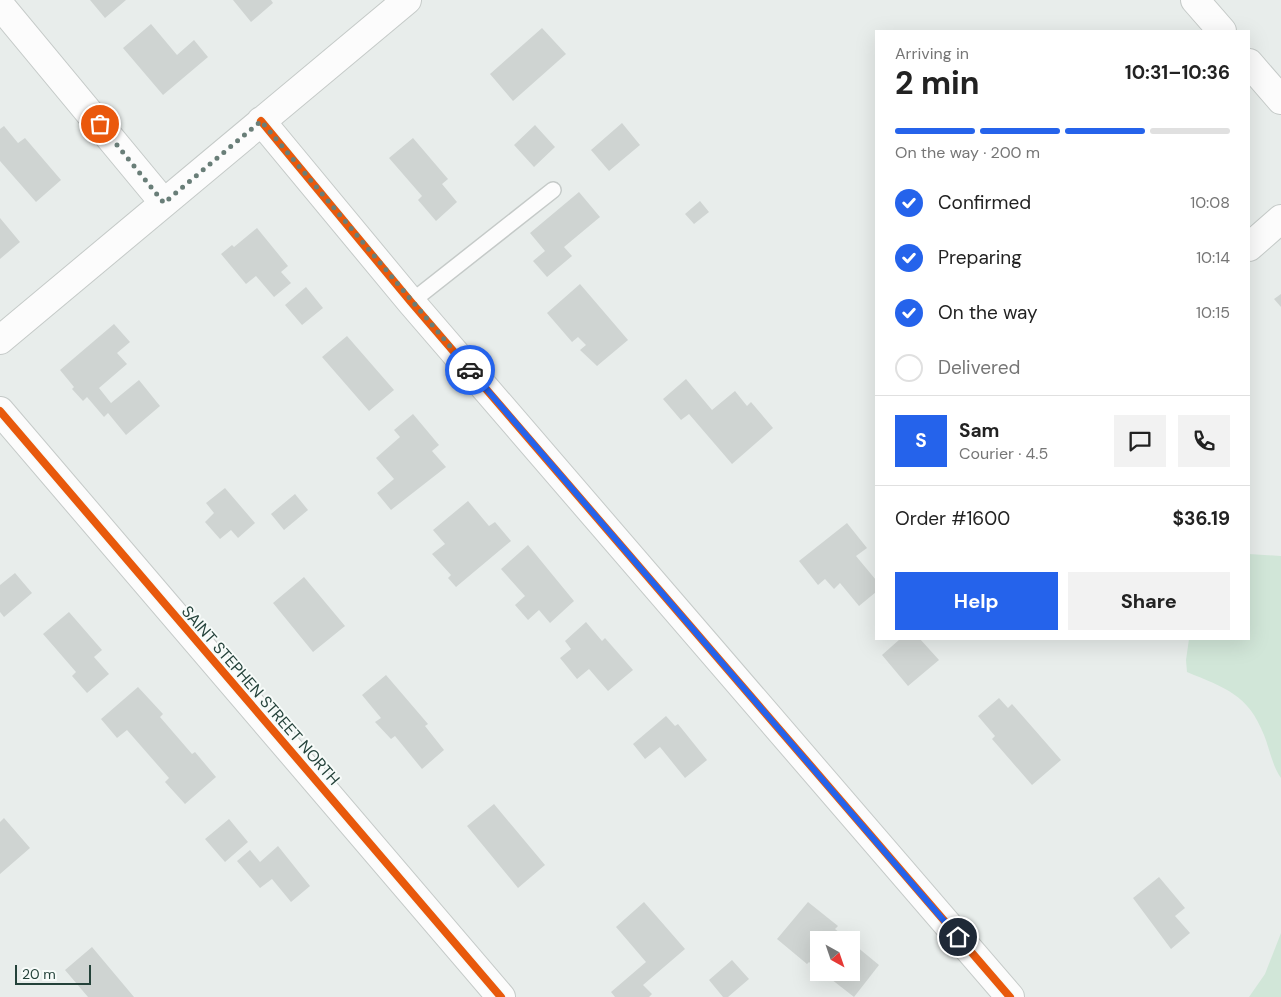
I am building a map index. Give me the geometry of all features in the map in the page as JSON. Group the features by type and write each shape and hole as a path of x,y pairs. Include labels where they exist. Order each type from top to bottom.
{"street":[{"path":"0,340 407,0"},
{"path":"1195,0 1221,30"},
{"path":"0,5 164,203"},
{"path":"1250,64 1281,100"},
{"path":"261,121 412,302 1010,997"},
{"path":"1250,245 1281,219"},
{"name":"SAINT STEPHEN STREET NORTH","path":"0,411 501,997"}],"lane":[{"path":"412,302 554,190"}],"green space":[{"path":"1250,554 1281,556 1281,778 1273,763 1258,721 1251,710 1243,701 1224,688 1187,672 1186,660 1189,640 1250,640"},
{"path":"1281,933 1281,997 1249,997 1265,974"}],"building":[{"path":"90,0 126,0 105,18"},
{"path":"233,0 271,0 273,3 251,22"},
{"path":"151,24 177,55 194,40 208,57 163,95 123,48"},
{"path":"542,28 566,54 513,101 490,74"},
{"path":"622,123 640,145 609,171 591,150"},
{"path":"535,125 555,147 534,167 514,145"},
{"path":"4,126 18,143 25,138 61,180 36,202 0,161 0,129"},
{"path":"413,138 448,179 442,184 457,202 436,221 418,200 422,196 389,158"},
{"path":"579,192 600,217 564,247 572,256 547,277 533,261 545,251 530,233"},
{"path":"700,201 709,212 694,224 685,214"},
{"path":"0,218 20,242 0,259"},
{"path":"257,228 288,266 281,272 291,283 274,297 256,276 246,284 221,254 232,245 234,247"},
{"path":"580,284 628,340 597,366 580,350 586,345 578,337 572,342 547,313"},
{"path":"306,287 323,308 302,325 285,305"},
{"path":"1281,294 1281,307 1274,299"},
{"path":"114,324 130,342 117,353 127,364 99,388 111,403 139,380 160,406 126,435 108,413 104,417 87,397 83,401 72,389 74,387 60,370"},
{"path":"347,336 394,390 369,411 322,357"},
{"path":"686,379 712,410 735,391 747,406 751,402 773,428 732,464 689,414 681,420 663,399"},
{"path":"413,414 439,445 432,451 446,467 391,510 377,493 394,479 376,458 400,437 394,430"},
{"path":"225,488 255,523 238,538 231,530 220,539 205,522 214,513 206,503"},
{"path":"295,494 308,510 284,530 271,514"},
{"path":"468,501 489,526 495,522 511,541 456,587 448,578 451,575 432,554 445,544 433,530"},
{"path":"847,523 867,548 856,556 875,579 875,593 859,606 840,583 834,589 825,579 818,585 799,561"},
{"path":"528,545 574,601 550,623 539,610 528,620 515,605 525,596 501,569"},
{"path":"15,573 32,593 4,617 0,612 0,585"},
{"path":"304,577 345,626 313,652 273,603"},
{"path":"69,612 102,650 94,657 109,674 87,693 72,676 76,672 43,634"},
{"path":"586,622 602,641 605,638 633,670 608,691 589,669 577,679 560,658 571,649 565,641"},
{"path":"899,640 921,640 939,660 908,686 882,655"},
{"path":"386,675 428,724 425,726 444,750 422,769 395,736 391,739 375,722 381,718 362,695"},
{"path":"138,687 163,714 160,717 192,754 195,752 216,777 185,804 165,782 169,778 127,730 117,738 101,719"},
{"path":"999,698 1008,708 1012,704 1061,760 1032,785 992,739 995,736 978,716"},
{"path":"666,716 675,726 678,724 707,760 685,778 660,747 645,759 633,744"},
{"path":"494,804 545,865 518,888 467,826"},
{"path":"4,818 30,848 0,874 0,822"},
{"path":"229,819 248,842 225,862 205,839"},
{"path":"278,846 310,886 291,902 272,879 260,888 237,861 250,850 260,862"},
{"path":"1159,877 1185,908 1175,916 1190,933 1171,949 1133,898"},
{"path":"644,902 685,949 643,985 652,994 649,997 615,997 611,992 646,962 616,927"},
{"path":"808,902 838,926 835,929 838,931 810,931 810,963 807,964 777,939"},
{"path":"92,947 134,997 88,997 65,970"},
{"path":"860,949 879,965 854,997 834,981 860,981"},
{"path":"732,960 749,979 728,997 723,997 709,980"}],"cycle path":[{"path":"261,121 411,302 1010,997"},
{"path":"0,411 501,997"}],"way so far":[{"path":"100,124 164,203 261,121 470,370"}],"route":[{"path":"470,370 958,937"}]}
